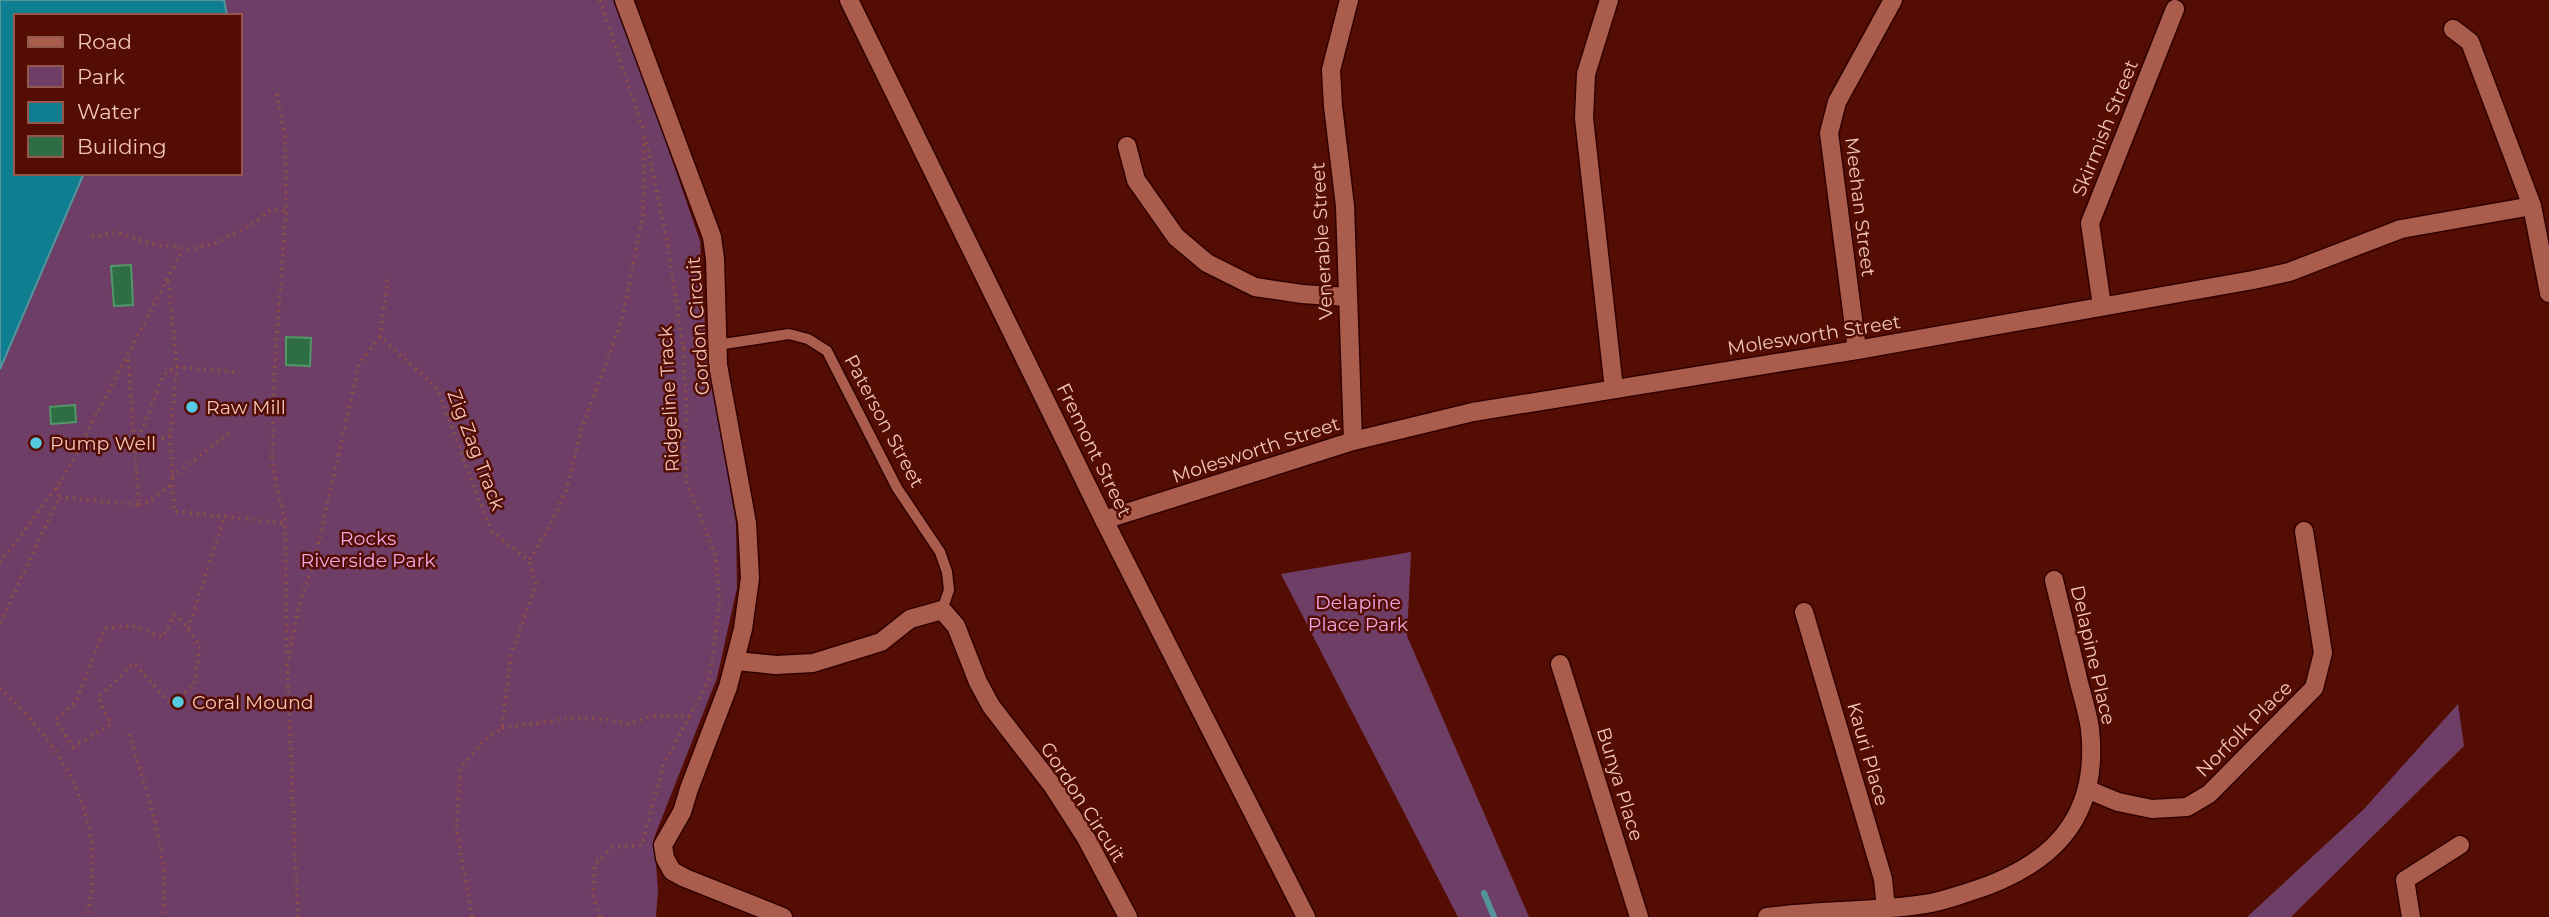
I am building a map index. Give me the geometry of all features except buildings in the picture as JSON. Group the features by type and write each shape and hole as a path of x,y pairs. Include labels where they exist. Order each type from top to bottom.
{"street":[{"name":"Gordon Circuit","path":"624,0 712,237 717,345 724,400 747,523 750,578 736,660 728,687 682,812 663,845 665,858 672,871 685,878 783,917"},
{"name":"Fremont Street","path":"849,0 1104,520 1306,917"},
{"name":"Venerable Street","path":"1349,0 1331,70 1345,206 1353,441"},
{"path":"1609,0 1586,74 1584,118 1614,389"},
{"name":"Meehan Street","path":"1857,350 1829,133 1837,102 1893,0"},
{"name":"Skirmish Street","path":"2102,306 2090,223 2175,9"},
{"path":"2453,29 2470,42 2532,206 2549,293"},
{"path":"1127,146 1136,180 1176,237 1207,263 1255,287 1348,297"},
{"name":"Molesworth Street","path":"1104,520 1353,441 1472,412 1857,350 2289,272 2400,229 2532,206"},
{"name":"Norfolk Place","path":"2089,790 2118,802 2152,808 2187,807 2209,794 2314,688 2323,653 2304,531"},
{"name":"Delapine Place","path":"1767,917 1929,904 1994,885 2031,867 2058,844 2079,812 2089,790 2090,728 2054,580"},
{"name":"Gordon Circuit","path":"942,610 957,626 978,682 991,706 1059,796 1086,838 1128,917"},
{"path":"736,660 776,665 813,663 881,642 910,619 942,610"},
{"name":"Kauri Place","path":"1804,612 1883,879 1886,909"},
{"name":"Bunya Place","path":"1560,664 1639,917"},
{"path":"2411,917 2405,880 2460,845"}],"lane":[{"name":"Paterson Street","path":"717,345 789,334 808,339 827,351 897,488 940,552 947,572 949,590 942,610"}],"path":[{"name":"Ridgeline Track","path":"600,0 644,131 668,245 683,347 687,482 715,555 720,601 709,680 663,766 642,845 613,847 594,864 593,895 600,917"},
{"path":"277,94 285,138 286,210 274,375 272,463 285,523 287,666 298,917"},
{"path":"502,727 511,655 536,584 529,560 549,528 566,491 580,429 622,320 643,214 644,131"},
{"path":"92,237 116,232 152,244 183,249 218,242 253,224 270,211 286,210"},
{"path":"0,564 57,486 89,432 183,249"},
{"path":"167,276 177,367 170,436 174,512 285,523"},
{"path":"287,666 300,602 315,558 359,364 380,337 388,276"},
{"name":"Zig Zag Track","path":"380,337 438,388 491,531 529,560"},
{"path":"128,356 139,505"},
{"path":"135,447 164,373 177,367 239,372"},
{"path":"172,477 232,431"},
{"path":"135,447 170,436"},
{"path":"58,497 139,505 145,504 173,484"},
{"path":"0,623 58,497 57,486"},
{"path":"188,629 225,517"},
{"path":"174,615 179,617 188,629 200,646 194,687 170,703 134,663 98,698 111,724 73,747 56,720 76,702 106,628 132,626 163,637 174,615"},
{"path":"0,688 54,747 75,780 88,820 92,853 93,882 87,917"},
{"path":"472,917 456,825 461,768 484,741 502,727 574,718 604,719 628,724 653,716 690,717"},
{"path":"129,734 159,837 165,902 162,917"}],"green space":[{"name":"Rocks Riverside Park","path":"224,0 617,0 700,241 706,344 736,523 737,588 717,678 654,838 658,890 656,917 0,917 0,369 83,175 242,175 242,14 227,14"},
{"name":"Delapine Place Park","path":"1411,552 1407,636 1529,917 1458,917 1281,574"},
{"path":"2458,704 2464,746 2291,917 2247,917 2364,809"}],"water":[{"path":"0,0 224,0 227,14 14,14 14,175 83,175 0,369"}],"waterway":[{"path":"1484,893 1494,917"}],"place":[{"name":"Raw Mill","path":"192,407"},
{"name":"Pump Well","path":"36,443"},
{"name":"Coral Mound","path":"178,702"}]}
